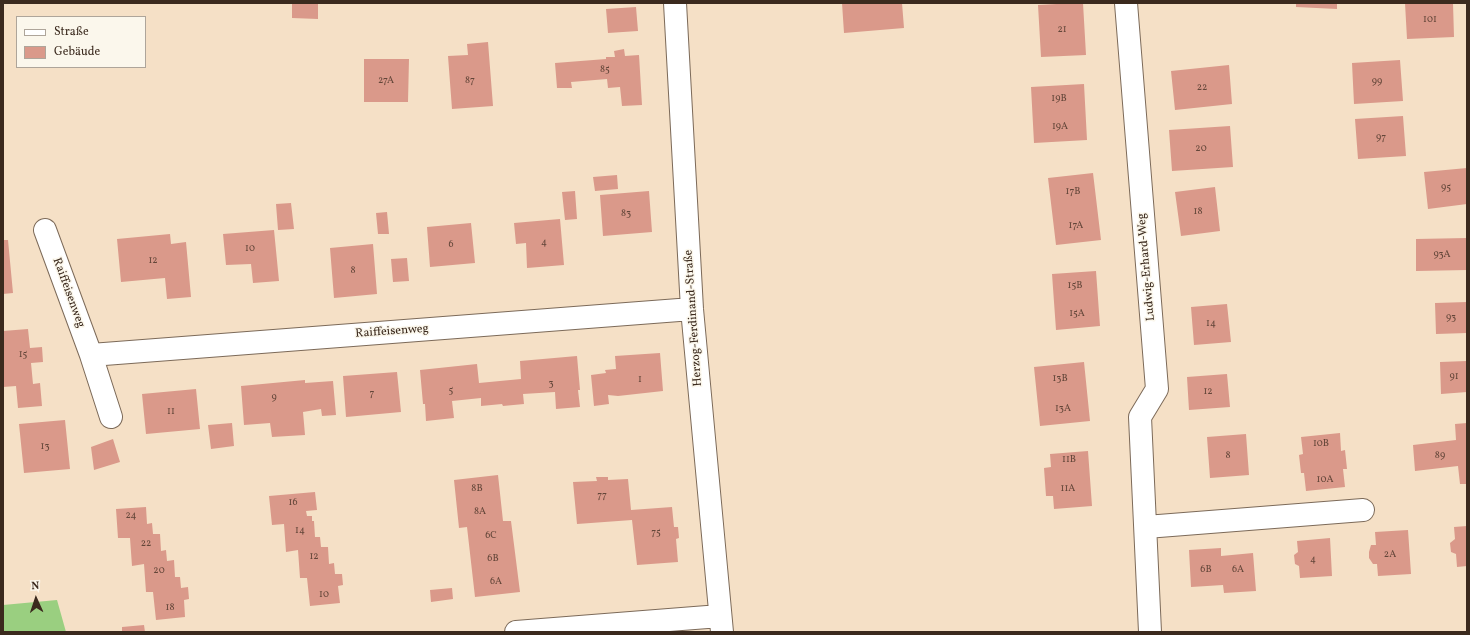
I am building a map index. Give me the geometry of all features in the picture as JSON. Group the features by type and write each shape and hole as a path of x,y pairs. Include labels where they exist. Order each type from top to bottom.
{"street":[{"name":"Herzog-Ferdinand-Straße","path":"675,3 692,309 721,624"},
{"name":"Ludwig-Erhard-Weg","path":"1126,3 1157,389 1140,417 1150,632"},
{"name":"Raiffeisenweg","path":"45,230 91,355 111,417"},
{"name":"Raiffeisenweg","path":"91,355 692,309"},
{"path":"1146,527 1363,510"},
{"path":"516,632 721,624"}],"green space":[{"path":"57,600 66,632 3,632 3,605"}],"building":[{"path":"292,3 318,3 318,19 292,18"},
{"path":"842,3 902,3 904,28 844,33"},
{"path":"1083,3 1086,55 1041,57 1038,5"},
{"path":"1296,3 1337,3 1337,9 1296,7"},
{"path":"1405,3 1453,3 1454,37 1407,39"},
{"path":"636,7 638,31 608,33 606,9"},
{"path":"488,42 493,106 452,109 448,56 468,55 467,44"},
{"path":"624,49 625,56 639,55 642,105 622,106 620,87 608,88 607,79 571,82 572,88 557,88 555,63 606,59 606,57 615,57 614,51"},
{"path":"364,59 409,59 408,102 364,102"},
{"path":"1400,60 1403,101 1354,104 1352,63"},
{"path":"1229,65 1232,104 1175,110 1171,71"},
{"path":"1084,84 1087,140 1034,143 1031,87"},
{"path":"1403,116 1406,156 1358,159 1355,119"},
{"path":"1230,126 1233,167 1172,171 1169,130"},
{"path":"1467,168 1467,204 1428,209 1424,172"},
{"path":"1093,173 1101,240 1056,245 1048,178"},
{"path":"617,175 618,189 595,191 593,177"},
{"path":"1215,187 1220,231 1181,236 1175,192"},
{"path":"575,191 577,219 565,220 562,192"},
{"path":"649,191 652,232 603,236 600,195"},
{"path":"291,203 294,229 278,230 276,204"},
{"path":"387,212 389,234 378,234 376,213"},
{"path":"560,219 564,265 527,268 526,243 516,244 514,223"},
{"path":"471,223 475,263 430,267 427,227"},
{"path":"274,230 279,281 253,283 251,264 226,265 223,234"},
{"path":"170,234 171,244 186,242 191,297 167,299 165,278 121,282 117,239"},
{"path":"1467,238 1467,270 1416,271 1416,239"},
{"path":"3,240 8,240 13,293 3,294"},
{"path":"373,244 377,294 334,298 330,248"},
{"path":"407,258 409,281 393,282 391,259"},
{"path":"1096,271 1100,326 1056,330 1052,274"},
{"path":"1467,302 1467,333 1436,334 1435,303"},
{"path":"1227,304 1231,342 1194,345 1191,307"},
{"path":"28,329 30,348 42,347 43,362 31,363 33,384 40,383 42,406 18,408 16,386 3,387 3,331"},
{"path":"660,353 663,391 618,396 608,395 609,404 594,406 591,375 606,373 605,370 616,369 615,356"},
{"path":"577,356 580,407 556,409 555,392 523,394 524,404 481,406 481,398 452,401 454,418 426,421 420,370 477,364 479,383 521,379 520,361"},
{"path":"1467,361 1467,392 1441,394 1440,362"},
{"path":"1084,362 1090,421 1040,426 1034,367"},
{"path":"397,372 401,412 346,417 343,376"},
{"path":"1227,374 1230,407 1189,410 1187,377"},
{"path":"305,380 305,383 333,381 336,415 322,416 321,409 303,412 305,435 272,437 270,423 244,425 241,386"},
{"path":"196,389 200,429 146,434 142,394"},
{"path":"65,420 70,469 24,473 19,424"},
{"path":"232,423 234,446 211,449 208,425"},
{"path":"1467,423 1467,484 1460,484 1458,466 1415,471 1413,445 1456,440 1455,424"},
{"path":"1340,433 1341,451 1345,450 1347,469 1343,469 1345,487 1306,491 1304,473 1301,473 1299,455 1303,454 1301,437"},
{"path":"1246,434 1249,475 1210,478 1207,437"},
{"path":"113,439 120,462 94,470 91,447"},
{"path":"1088,451 1092,506 1054,509 1053,496 1046,496 1044,468 1051,467 1050,454"},
{"path":"498,475 503,521 511,521 520,592 475,597 467,527 459,528 454,480"},
{"path":"596,477 608,477 608,480 628,479 631,510 672,507 674,527 678,527 679,538 676,539 678,562 637,565 632,520 577,524 573,482 597,481"},
{"path":"315,492 317,510 306,511 307,516 312,516 312,521 314,521 315,537 320,537 321,547 328,547 329,564 334,563 335,574 342,574 343,585 338,586 340,603 310,606 307,578 300,578 298,550 286,552 284,524 272,525 269,496"},
{"path":"146,507 147,524 152,523 153,534 160,534 161,551 166,550 167,561 174,560 175,577 180,577 181,588 188,587 189,599 184,600 185,617 156,620 153,592 146,592 144,564 132,566 130,538 118,538 116,509"},
{"path":"1467,526 1467,566 1457,567 1456,554 1451,552 1450,543 1455,539 1454,527"},
{"path":"1408,530 1411,574 1378,576 1377,564 1373,564 1369,558 1371,545 1376,545 1375,532"},
{"path":"1330,538 1332,576 1300,578 1299,566 1295,564 1294,555 1298,552 1297,541"},
{"path":"1221,548 1221,556 1253,553 1256,591 1224,593 1223,585 1191,587 1189,550"},
{"path":"452,588 453,599 431,602 430,590"},
{"path":"144,625 145,632 122,632 122,627"}]}
